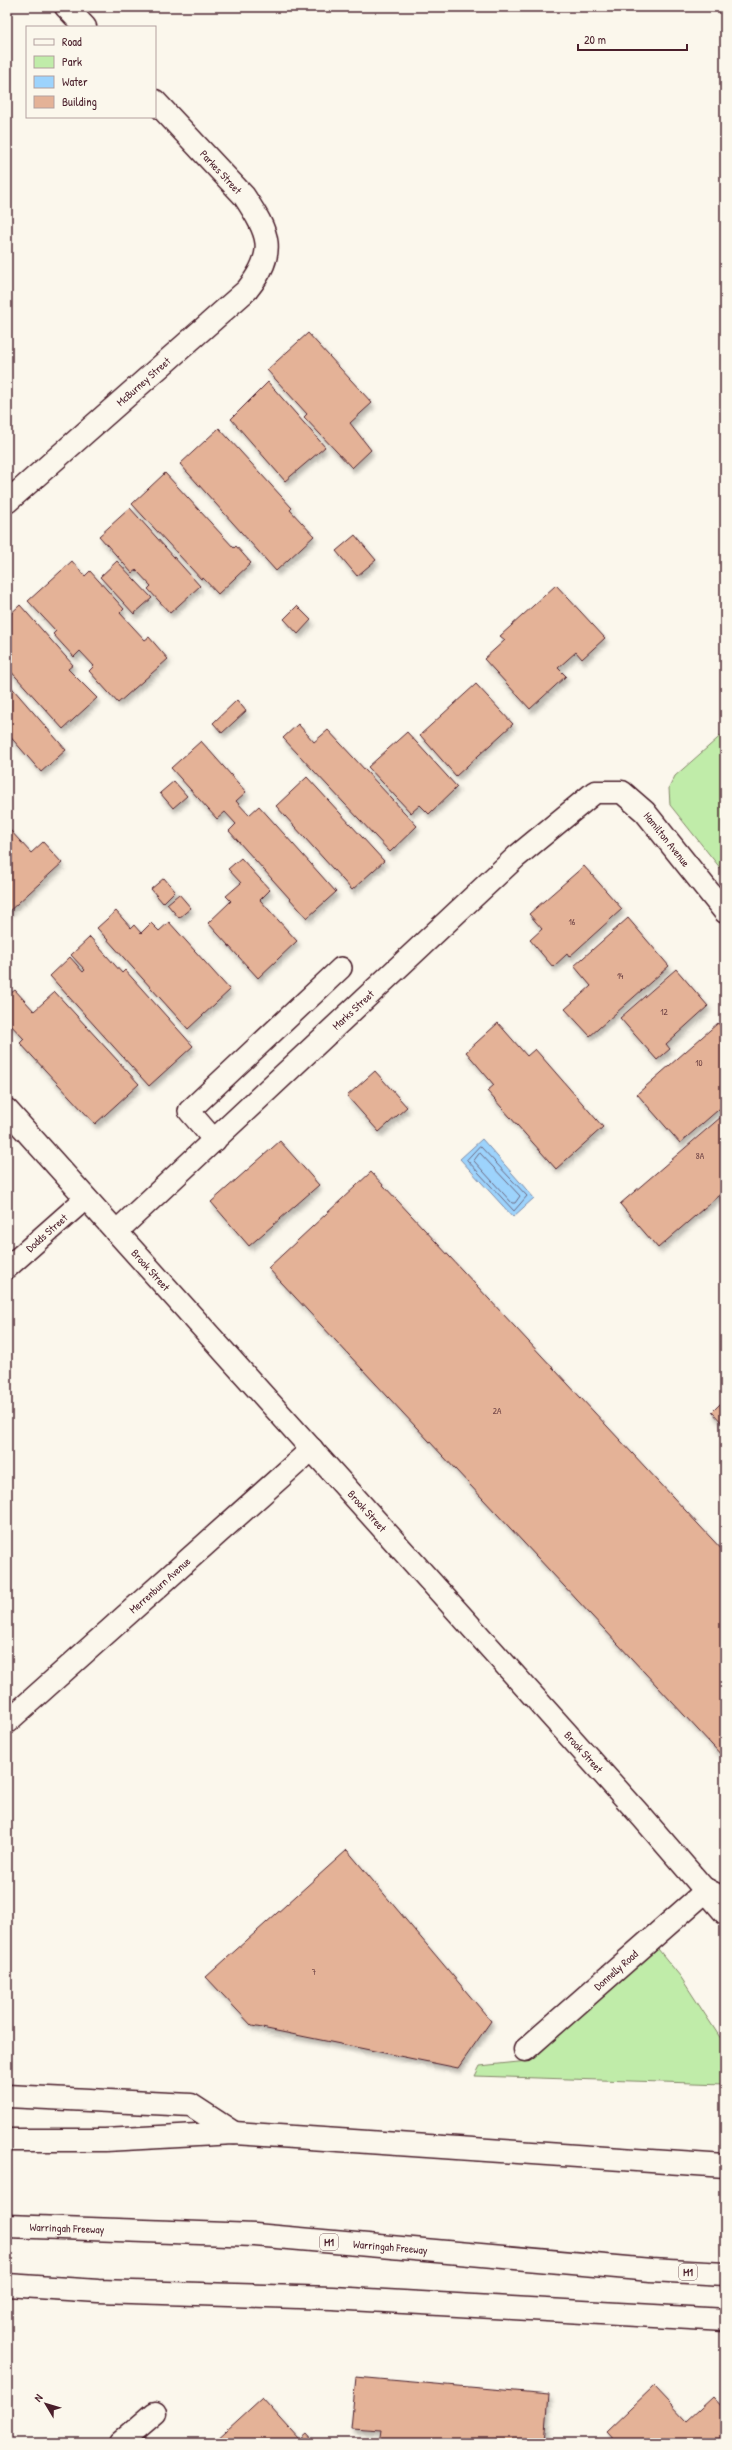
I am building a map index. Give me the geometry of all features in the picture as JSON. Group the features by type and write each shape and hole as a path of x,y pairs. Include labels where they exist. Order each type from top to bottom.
{"main road":[{"path":"66,7 84,26"},
{"name":"Parkes Street","path":"156,103 244,196 265,234 267,253"},
{"name":"McBurney Street","path":"7,502 248,290 262,272 267,253"},
{"name":"Hamilton Avenue","path":"595,792 622,792 646,812 725,912"},
{"name":"Marks Street","path":"116,1232 215,1141 516,857 595,792"},
{"name":"Brook Street","path":"7,1110 716,1895 725,1913"},
{"name":"Merrenburn Avenue","path":"7,1722 312,1449"},
{"name":"Donnelly Road","path":"525,2050 716,1895"},
{"path":"7,2096 192,2105 234,2133"},
{"path":"7,2140 105,2140 234,2133 725,2166"},
{"name":"Warringah Freeway","path":"7,2226 255,2235 651,2270 725,2274"},
{"path":"7,2285 98,2291 332,2298 725,2320"},
{"path":"120,2443 155,2412"}],"lane":[{"path":"215,1141 189,1112 341,968"},
{"name":"Dodds Street","path":"7,1268 86,1198"}],"green space":[{"path":"725,732 725,874 670,805 669,788 675,776"},
{"path":"658,1949 680,1976 725,2045 725,2084 475,2076 480,2066 528,2061"}],"water":[{"path":"482,1139 534,1198 513,1217 460,1159"}],"building":[{"path":"308,333 372,403 350,423 371,450 352,468 304,417 307,414 267,370"},
{"path":"268,382 325,447 285,481 231,419"},
{"path":"219,428 292,508 290,510 314,536 276,571 180,464"},
{"path":"165,473 234,548 236,546 251,563 218,594 203,578 201,579 132,504"},
{"path":"130,508 200,586 170,613 148,589 151,586 136,570 132,573 99,536"},
{"path":"355,535 376,560 357,576 336,551"},
{"path":"72,561 85,576 90,571 124,609 120,613 145,640 149,637 168,659 118,703 89,671 94,666 80,651 74,657 53,634 56,631 28,601"},
{"path":"117,561 152,598 134,614 100,577"},
{"path":"556,585 605,638 582,659 576,652 558,668 566,676 530,709 484,659 505,640 500,636"},
{"path":"20,605 73,665 68,669 97,698 63,729 7,667 7,617"},
{"path":"297,606 311,620 298,634 284,619"},
{"path":"7,682 66,750 41,772 7,733"},
{"path":"476,684 513,724 456,776 420,735"},
{"path":"237,700 246,711 222,733 213,723"},
{"path":"298,724 314,742 328,730 417,826 390,852 283,738"},
{"path":"407,732 457,787 429,814 420,805 411,813 368,767"},
{"path":"201,741 246,792 236,801 249,815 259,806 336,892 307,918 229,831 236,824 225,812 217,819 171,768"},
{"path":"307,777 384,861 352,890 276,806"},
{"path":"174,781 187,796 173,808 160,793"},
{"path":"10,830 31,853 43,842 62,863 7,913 7,833"},
{"path":"241,858 270,890 260,900 297,941 258,978 208,923 231,901 226,896 241,883 228,869"},
{"path":"584,866 622,909 569,957 567,954 553,967 530,940 542,929 529,914"},
{"path":"164,878 175,891 163,903 151,889"},
{"path":"179,894 191,908 179,918 167,904"},
{"path":"116,911 131,928 134,925 141,933 151,923 159,931 169,922 230,990 188,1029 97,928"},
{"path":"628,918 669,966 590,1036 565,1009 591,986 574,966"},
{"path":"90,937 122,973 125,970 193,1046 149,1086 50,976 70,957 83,972 85,970 71,955"},
{"path":"676,969 708,1006 666,1044 670,1049 657,1060 620,1018"},
{"path":"15,990 34,1011 55,992 139,1084 95,1124 20,1043 24,1039 7,1021 7,996"},
{"path":"498,1023 527,1056 535,1049 603,1127 556,1169 487,1091 494,1085 466,1052"},
{"path":"718,1023 725,1031 725,1104 680,1143 637,1094"},
{"path":"375,1071 407,1107 379,1132 347,1096"},
{"path":"721,1117 725,1122 725,1190 658,1248 620,1204"},
{"path":"280,1141 319,1185 249,1246 211,1202"},
{"path":"371,1172 725,1553 725,1759 268,1268"},
{"path":"725,1399 725,1426 712,1412"},
{"path":"347,1850 491,2021 458,2068 252,2026 206,1977"},
{"path":"356,2377 549,2394 545,2443 515,2440 514,2443 380,2443 382,2430 351,2428"},
{"path":"654,2386 687,2421 713,2397 725,2410 725,2443 616,2443 606,2432"},
{"path":"262,2398 299,2439 306,2433 315,2443 216,2443 215,2441"}]}
